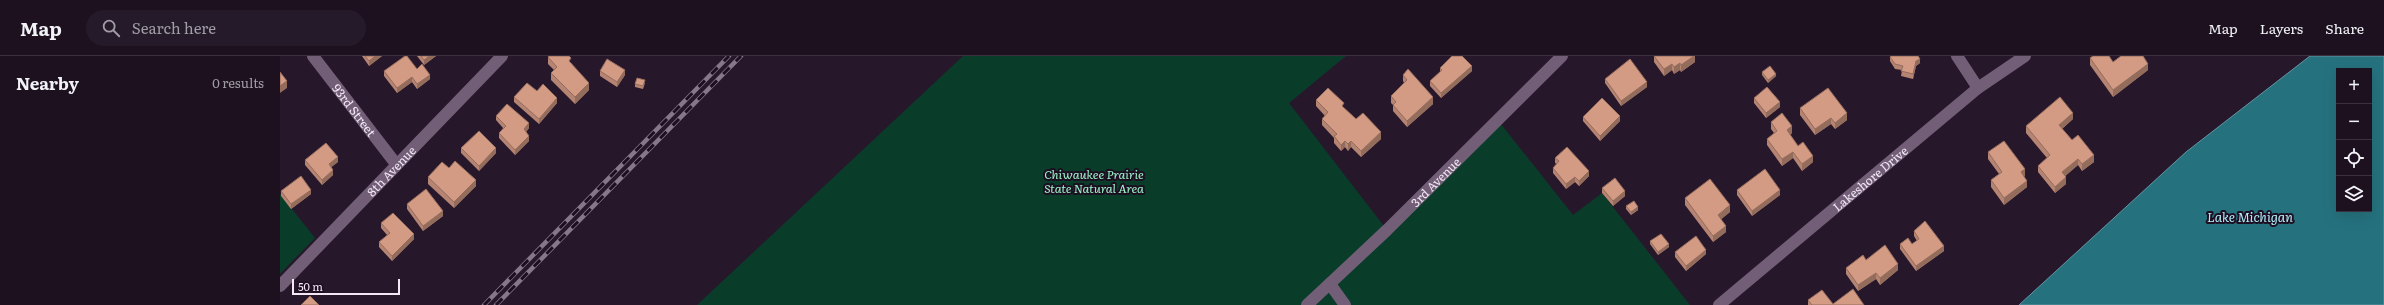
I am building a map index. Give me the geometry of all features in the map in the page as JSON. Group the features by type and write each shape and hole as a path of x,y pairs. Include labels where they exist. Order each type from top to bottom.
{"street":[{"name":"93rd Street","path":"313,56 396,164"},
{"name":"8th Avenue","path":"280,286 396,164 502,56"},
{"name":"3rd Avenue","path":"1307,305 1387,230 1562,56"},
{"path":"1957,56 1978,88"},
{"name":"Lakeshore Drive","path":"1719,305 1978,88 2025,56"},
{"path":"1330,284 1345,305"}],"green space":[{"name":"Chiwaukee Prairie State Natural Area","path":"963,56 1346,56 1289,103 1387,230 1497,119 1573,215 1602,193 1690,305 697,305"},
{"path":"280,194 315,238 280,274"}],"water":[{"name":"Lake Michigan","path":"2310,56 2384,56 2384,305 2019,305 2186,152"}],"building":[{"path":"365,56 375,56 369,61"},
{"path":"407,56 417,69 422,64 430,75 417,84 412,77 397,88 384,71"},
{"path":"421,56 429,56 424,60"},
{"path":"569,56 571,58 569,61 589,83 575,97 551,73 557,67 548,57"},
{"path":"1452,56 1462,56 1472,66 1441,93 1430,81 1442,70 1440,68"},
{"path":"1654,56 1694,56 1681,65 1680,63 1674,67 1672,64 1664,69"},
{"path":"1918,56 1920,59 1916,61 1913,74 1901,71 1903,66 1895,64 1890,57"},
{"path":"2093,56 2109,56 2113,62 2121,56 2143,56 2148,64 2113,90 2090,58"},
{"path":"607,59 625,70 617,82 600,71"},
{"path":"1630,59 1647,82 1621,101 1605,79"},
{"path":"1770,66 1776,74 1768,80 1762,72"},
{"path":"1408,69 1433,97 1407,121 1393,105 1396,102 1391,96 1407,80 1403,75"},
{"path":"280,72 287,81 280,86"},
{"path":"637,78 645,80 643,86 635,84"},
{"path":"527,83 537,91 543,84 557,98 539,119 514,97"},
{"path":"1767,87 1780,102 1766,113 1754,98"},
{"path":"1328,88 1344,103 1342,106 1356,119 1363,113 1381,132 1361,151 1351,141 1348,144 1345,141 1341,145 1334,136 1337,134 1322,119 1328,112 1316,100"},
{"path":"1828,88 1847,113 1835,123 1831,118 1815,129 1800,108"},
{"path":"2060,97 2073,113 2059,125 2072,140 2078,135 2094,155 2082,164 2078,159 2062,172 2066,177 2055,187 2038,166 2050,155 2026,126"},
{"path":"1602,98 1620,116 1600,136 1583,117"},
{"path":"507,104 529,123 524,129 529,136 515,150 499,133 506,126 496,116"},
{"path":"1782,113 1792,126 1787,130 1798,146 1803,142 1813,156 1802,164 1793,152 1782,159 1767,139 1777,131 1771,122"},
{"path":"479,131 496,148 479,166 461,148"},
{"path":"2004,141 2025,169 2021,172 2027,181 2004,198 1991,180 2002,172 1988,152"},
{"path":"326,143 338,157 329,164 333,170 322,180 305,160"},
{"path":"1567,147 1589,171 1579,181 1575,177 1566,184 1553,168 1559,161 1555,158"},
{"path":"455,161 476,180 454,202 428,177 442,162 449,168"},
{"path":"1765,169 1780,190 1752,211 1737,190"},
{"path":"301,176 311,190 291,204 281,191"},
{"path":"1615,178 1625,191 1613,201 1602,188"},
{"path":"1710,179 1730,205 1718,215 1726,226 1713,236 1685,198"},
{"path":"426,189 443,211 423,226 407,204"},
{"path":"1634,201 1638,207 1631,212 1626,206"},
{"path":"393,213 414,234 392,256 379,242 390,233 381,223"},
{"path":"1925,221 1944,246 1916,266 1900,244 1908,238 1912,244 1919,239 1914,231"},
{"path":"1661,234 1669,244 1658,252 1650,241"},
{"path":"1696,236 1706,250 1686,266 1675,252"},
{"path":"1885,245 1898,264 1880,278 1876,273 1858,285 1846,268 1863,255 1866,260"},
{"path":"1853,289 1864,305 1812,305 1808,300 1822,290 1833,304"},
{"path":"310,296 319,305 301,305"}],"railway":[{"path":"484,305 729,56"},
{"path":"496,305 741,56"}]}
